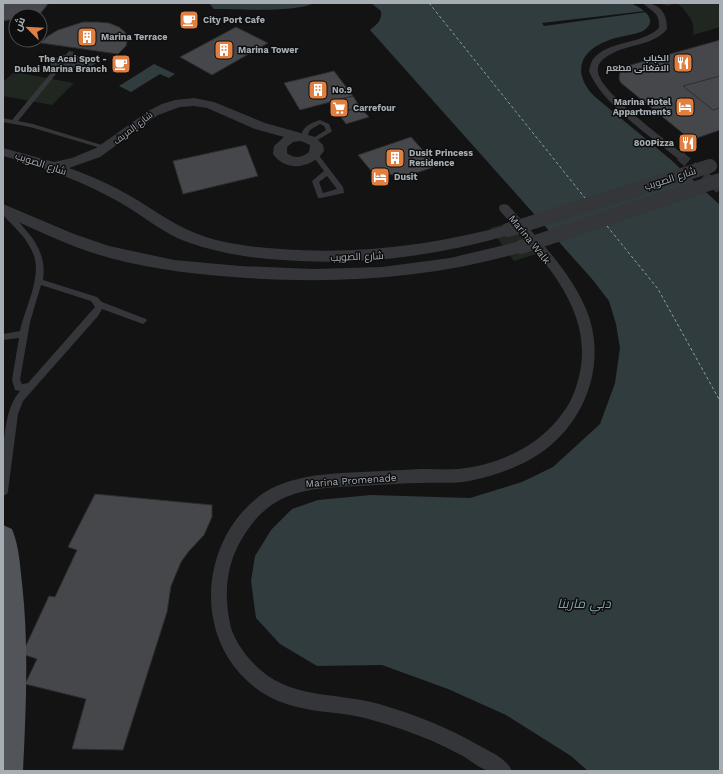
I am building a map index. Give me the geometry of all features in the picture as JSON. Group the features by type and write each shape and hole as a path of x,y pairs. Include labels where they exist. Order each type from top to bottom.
{"main road":[{"path":"3,538 9,587 12,638 12,695 7,771"}],"street":[{"path":"650,5 663,3"},
{"path":"650,5 662,17 664,24 662,30 657,36 605,53 596,62 593,72 597,82 609,96 680,156"},
{"name":"شارع إلمريف","path":"55,166 83,159 106,148 154,111 182,102 206,104 250,122 306,139"},
{"name":"شارع إلمريف","path":"250,122 267,135 280,150"},
{"path":"289,139 306,139 318,147 315,155 306,161 293,162 283,157 280,150 281,146 289,139"},
{"name":"شارع إلمريف","path":"89,181 94,164 106,148"},
{"name":"شارع الصويب","path":"3,152 55,166 128,201 182,234 221,247 265,253 338,257 399,254 451,245 508,230 715,164"},
{"name":"شارع الصويب","path":"3,210 81,243 140,260 205,270 336,276 401,272 464,262 521,247 720,180"},
{"name":"Marina Walk","path":"504,208 556,271"},
{"name":"Marina Promenade","path":"503,771 447,738 404,720 360,708 297,698 273,689 252,675 235,656 222,628 218,610 217,585 222,561 232,539 245,520 255,509 279,492 300,484 321,481 467,474 498,467 525,455 548,439 566,420 579,399 587,376 590,353 587,331 580,309 569,289 556,271"}],"lane":[{"path":"14,121 71,52"},
{"path":"3,120 31,125 106,148"},
{"path":"315,155 328,172"},
{"path":"3,210 35,248 39,258 40,269 38,281 23,334 17,384 22,388 30,386"},
{"path":"38,281 94,299 99,304 143,321"},
{"path":"3,491 13,414 19,399 95,314 99,304"},
{"path":"3,337 23,334"}],"shaded area":[{"path":"659,3 677,3 667,6"},
{"path":"677,3 716,3 720,6 720,27 693,35 694,30 690,18"},
{"path":"14,72 74,83 52,105 3,96 3,82"},
{"path":"515,221 539,253 514,261 490,228"}],"water":[{"path":"209,3 314,3 293,8 266,10 214,9"},
{"name":"دبي مارينا","path":"371,3 630,3 644,11 650,19 648,27 643,31 611,39 590,51 582,64 581,72 587,88 594,96 670,159 720,205 720,771 588,771 571,756 506,715 448,689 382,665 317,666 280,644 256,618 251,581 255,556 271,530 292,509 318,500 371,495 470,498 522,482 553,467 600,424 615,383 620,348 616,324 609,301 592,279 370,30 375,26 381,17 381,11"},
{"path":"73,54 96,63 87,70 78,67 63,71 53,69 50,64 60,56"},
{"path":"154,64 175,74 169,78 160,74 131,92 119,86"}],"pier":[{"path":"646,12 544,26 542,23"}],"building":[{"path":"3,3 48,4 45,8 8,8 8,20 3,21"},
{"name":"Marina Terrace","path":"83,22 109,23 119,27 125,32 128,38 126,46 118,54 48,44 48,36 58,30"},
{"name":"Marina Tower","path":"236,27 268,43 212,75 180,57"},
{"name":"Marina Hotel Appartments","path":"720,40 720,130 691,140 621,83 619,79 620,71 627,66"},
{"name":"No.9","path":"334,71 353,96 300,110 284,83"},
{"path":"720,76 720,108 713,110 683,86"},
{"path":"353,96 360,107 338,113 329,102"},
{"path":"360,107 369,117 346,124 338,113"},
{"name":"Dusit Princess Residence","path":"411,137 437,166 407,176 373,173 358,155"},
{"path":"246,145 258,176 183,194 173,161"},
{"path":"95,494 212,505 212,517 204,535 181,562 171,586 167,612 123,750 72,749 86,699 25,684 37,659 22,654 49,596 55,597 77,550 68,547"}],"ferry route":[{"path":"429,3 585,198"},
{"path":"607,226 658,289 720,401"}],"tunnel":[{"path":"680,156 720,189"}],"place":[{"name":"City Port Cafe","path":"189,20"},
{"name":"Marina Terrace","path":"87,37"},
{"name":"Marina Tower","path":"224,50"},
{"name":"الكباب الافغانی مطعم","path":"683,63"},
{"name":"The Acai Spot - Dubai Marina Branch","path":"121,64"},
{"name":"No.9","path":"318,90"},
{"name":"Marina Hotel Appartments","path":"685,107"},
{"name":"Carrefour","path":"339,108"},
{"name":"800Pizza","path":"688,143"},
{"name":"Dusit Princess Residence","path":"395,158"},
{"name":"Dusit","path":"380,177"}]}
